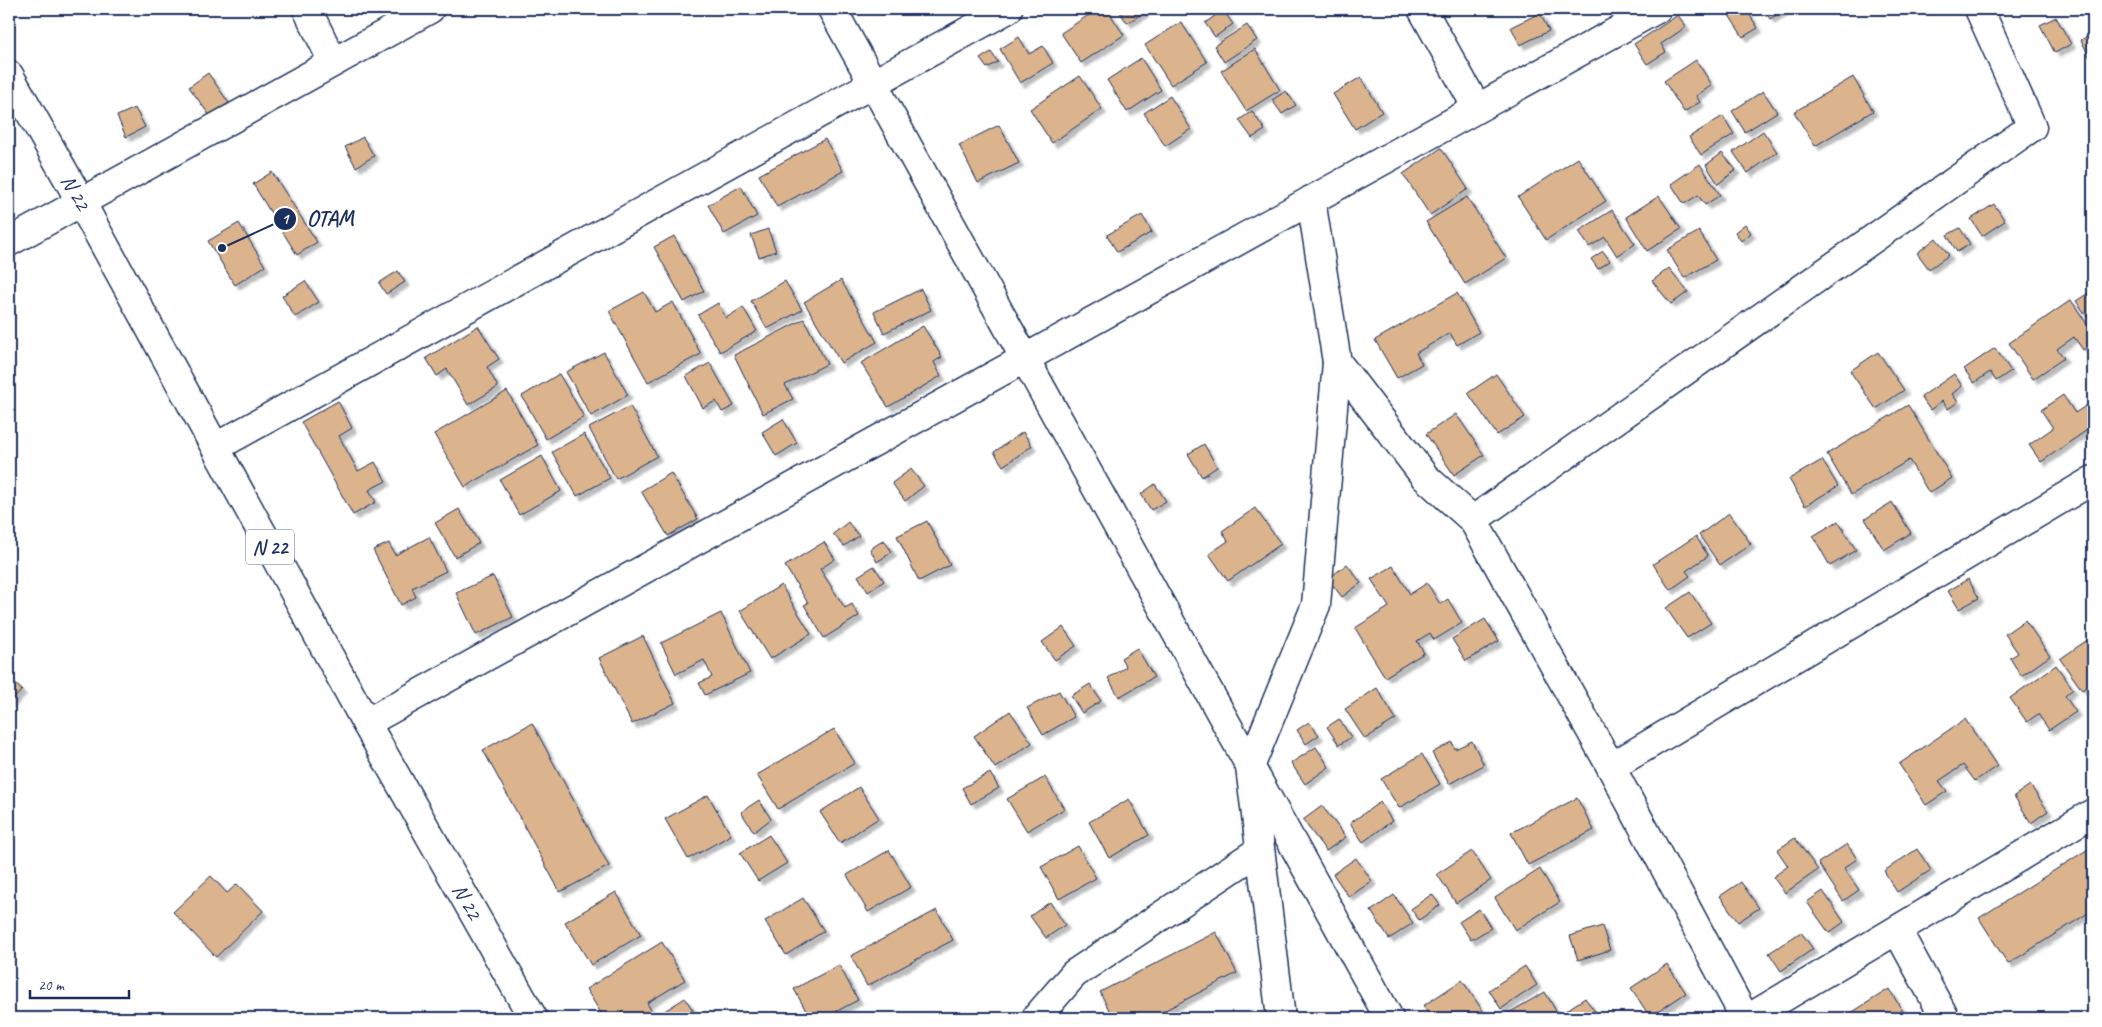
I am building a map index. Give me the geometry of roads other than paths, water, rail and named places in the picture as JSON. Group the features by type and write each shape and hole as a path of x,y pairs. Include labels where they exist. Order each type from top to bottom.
{"street":[{"path":"307,9 334,62"},
{"path":"9,242 430,9"},
{"path":"832,9 1389,1018"},
{"path":"216,447 1008,9"},
{"path":"1422,9 1477,108"},
{"path":"366,723 1657,9"},
{"path":"1473,520 2032,127 1979,9"},
{"name":"N 22","path":"9,75 216,447 366,723 534,1018"},
{"path":"1281,1018 1250,767 1316,604 1337,362 1311,200"},
{"path":"1337,362 1425,477 1473,520 1611,767 1745,1018"},
{"path":"1611,767 2093,480"},
{"path":"1748,1018 2093,813"},
{"path":"1036,1018 1074,974 1260,850"},
{"path":"1897,930 1945,1018"}],"place":[{"name":"OTAM","path":"222,248"}]}
